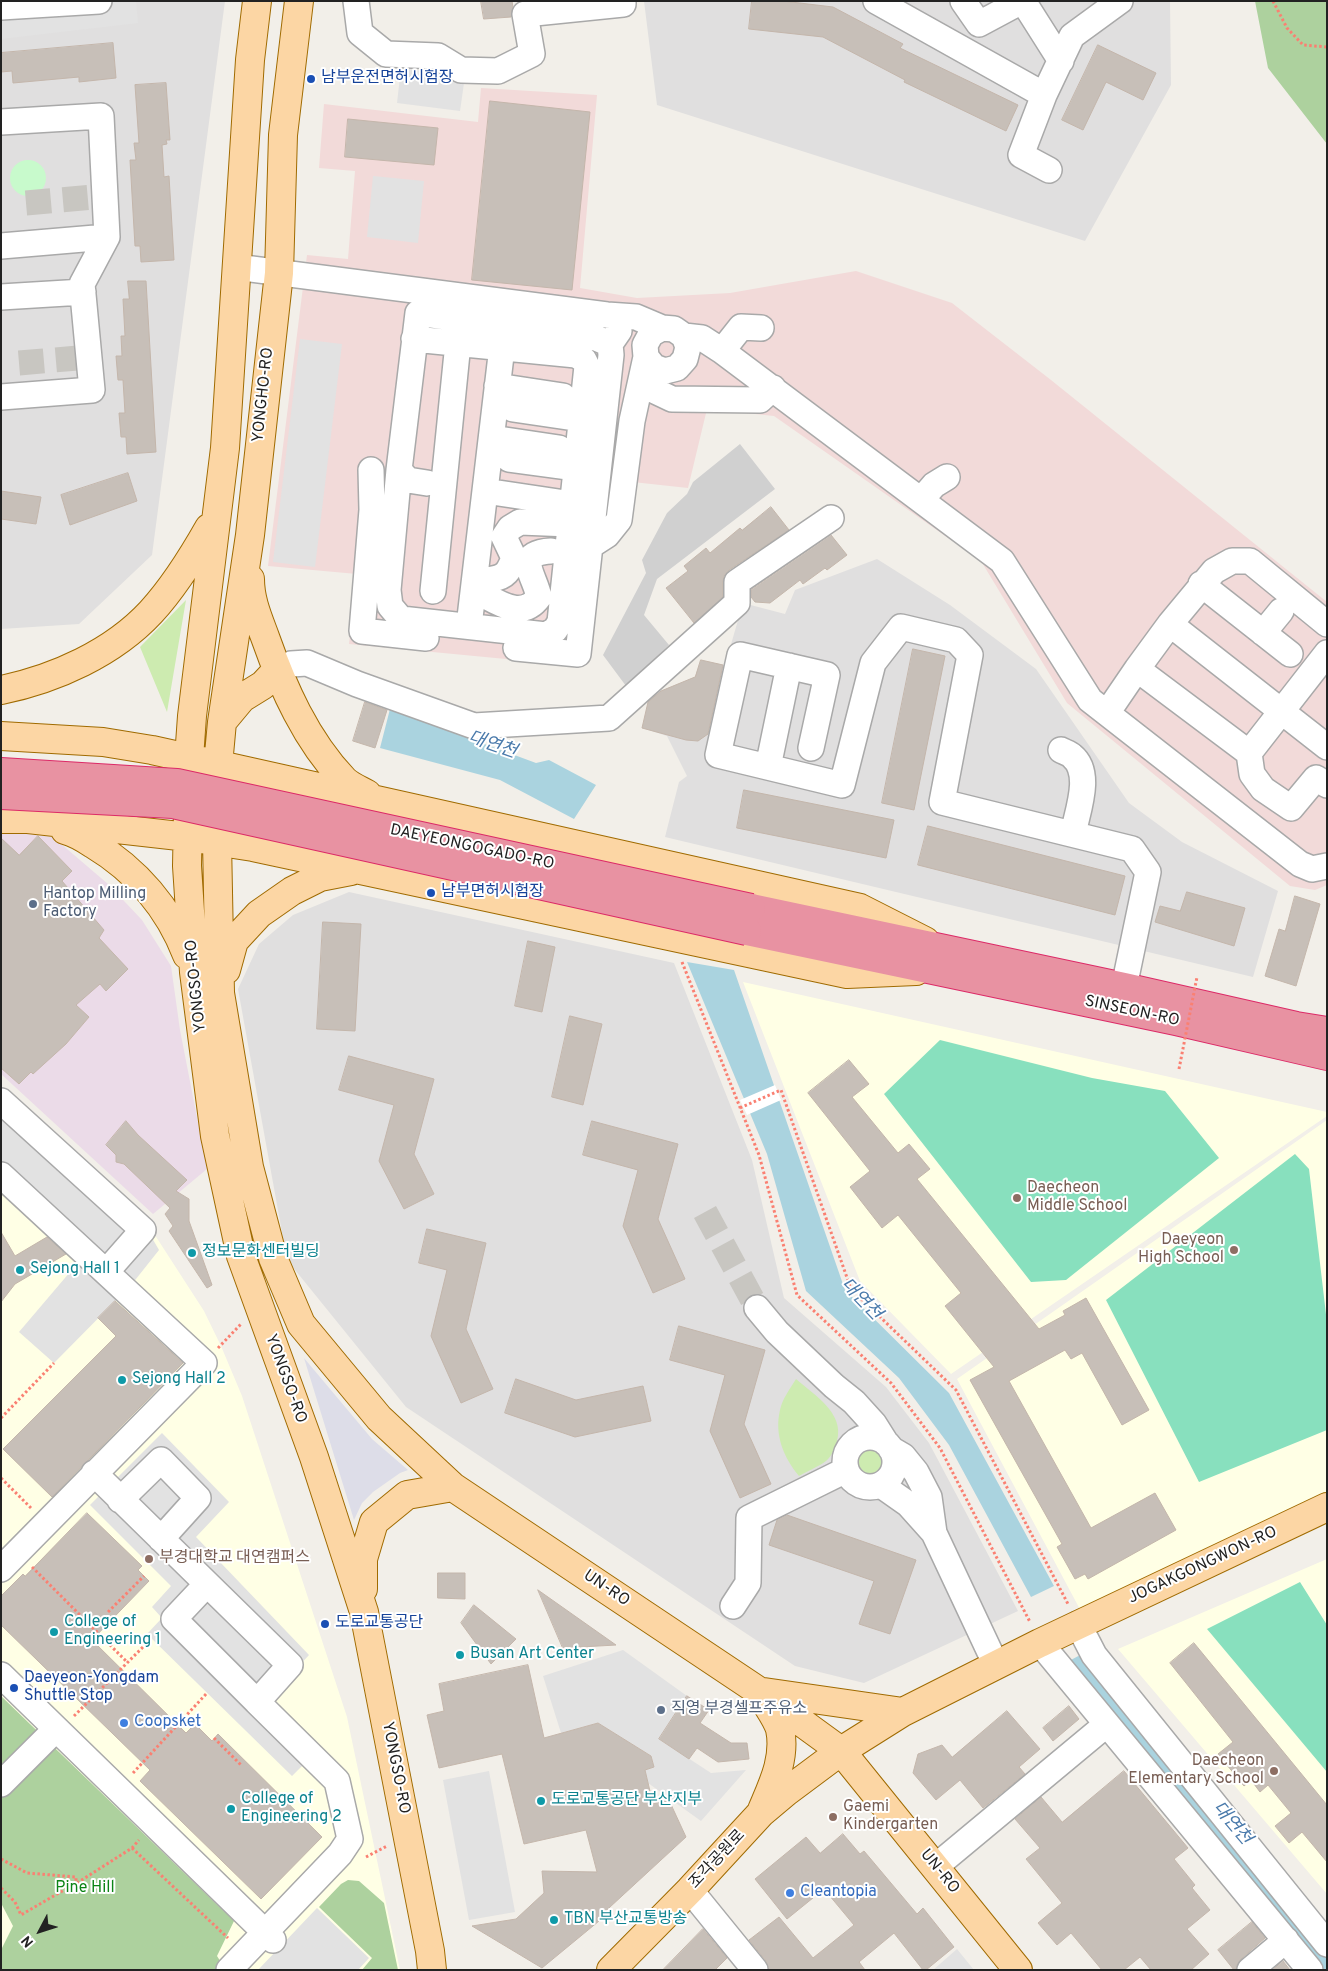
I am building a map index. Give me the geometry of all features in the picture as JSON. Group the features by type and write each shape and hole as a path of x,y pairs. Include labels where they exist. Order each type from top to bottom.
{"highway":[{"name":"DAEYEONGOGADO-RO","path":"1,772 178,783 749,919"},
{"name":"DAEYEONGOGADO-RO","path":"1,795 173,804 749,919 939,959"},
{"path":"939,959 1124,987 1296,1026 1327,1031"},
{"name":"SINSEON-RO","path":"939,959 1327,1056"}],"main road":[{"path":"189,770 224,448 250,60 257,1"},
{"name":"YONGHO-RO","path":"218,776 222,722 250,535 279,273 283,135 298,1"},
{"path":"250,60 256,86 260,151 266,157 273,153 283,135"},
{"path":"1,690 26,685 85,661 125,635 151,613 188,566 215,518"},
{"path":"250,535 250,596 276,670 294,709 345,781 379,801"},
{"path":"222,722 242,698 263,685 276,670"},
{"path":"1,736 104,742 152,750 189,770 379,801 860,908 939,959"},
{"name":"YONGSO-RO","path":"189,770 187,866 194,972 215,1136 241,1256 314,1457 364,1612 436,1963"},
{"name":"YONGSO-RO","path":"218,776 217,841 220,993 249,1167 273,1258 301,1324 379,1418 453,1487"},
{"path":"1,819 28,819 217,841 360,869 847,974 939,959"},
{"path":"28,819 74,832 106,852 130,871 158,901 180,936 194,972"},
{"path":"220,993 234,940 259,914 292,891 320,876 360,869"},
{"path":"364,1612 363,1559 374,1522 407,1495 453,1487"},
{"name":"UN-RO","path":"453,1487 760,1692 841,1751 1018,1970"},
{"name":"JOGAKGONGWON-RO","path":"1078,1624 1327,1507"},
{"path":"761,1813 841,1751 904,1712 1078,1624"},
{"path":"760,1692 904,1712"},
{"path":"760,1692 780,1728 782,1754 776,1778 761,1813"},
{"name":"조각공원로","path":"611,1970 690,1890 761,1813"}],"street":[{"path":"6,5 99,1"},
{"path":"356,1 360,33 386,54 438,56 461,70 498,71 532,54 525,14 623,4 623,1"},
{"path":"876,1 1044,95"},
{"path":"963,1 979,24 1022,1 1061,61"},
{"path":"1049,170 1021,155 1044,95 1072,36 1120,1"},
{"path":"1,122 101,116 107,237 82,284 92,390 1,397"},
{"path":"1,246 107,237"},
{"path":"236,267 384,285 613,328 659,354 672,400 760,400 772,388"},
{"path":"1,298 83,292"},
{"path":"414,339 576,355 584,360 587,366 560,622 555,630 546,634 401,619 390,606 388,590 399,470 414,339 418,313 596,338 613,328"},
{"path":"722,351 741,327 761,328"},
{"path":"371,470 372,510 362,631 578,654 613,328"},
{"path":"590,546 607,535 619,520 632,421 659,354 702,338 772,388 1002,561 1090,700 1300,864 1312,869 1327,866"},
{"path":"433,591 458,343"},
{"path":"469,626 483,585 485,491 502,347"},
{"path":"632,421 659,354"},
{"path":"497,386 553,389"},
{"path":"531,441 581,419"},
{"path":"492,438 531,441 576,468"},
{"path":"399,470 408,480 426,483"},
{"path":"921,500 934,485 948,477"},
{"path":"485,491 571,514"},
{"path":"483,585 501,578 510,571 514,558 504,537 510,528 520,522 571,514"},
{"path":"276,670 291,664 307,663 357,684 474,726 609,718 737,603 737,582 831,518"},
{"path":"483,585 511,608 525,609 534,604 539,597 537,585 528,569 530,559 535,554 551,551"},
{"path":"1107,713 1137,669 1201,584 1214,571 1232,561 1250,561 1327,624"},
{"path":"1201,584 1290,654"},
{"path":"1263,633 1281,611"},
{"path":"1170,624 1327,747"},
{"path":"811,748 826,675 740,655 718,755 842,785 873,663 901,627 956,640 970,654 942,802 1132,849 1148,872 1124,987"},
{"path":"1249,753 1327,653"},
{"path":"768,767 789,666"},
{"path":"1137,669 1249,753 1252,774 1263,789 1290,808 1316,778 1327,785"},
{"path":"1061,750 1072,756 1081,768 1083,785 1073,834"},
{"path":"1,1101 143,1230 106,1272"},
{"path":"1,1175 204,1363 9,1560"},
{"path":"757,1308 777,1332 834,1386 854,1402 889,1446 894,1457 893,1473 888,1480 881,1485 864,1487 850,1478 846,1470 846,1454 855,1442 870,1437 879,1439 889,1446 903,1456 916,1472 928,1497 934,1533 996,1665"},
{"path":"834,1386 848,1408 854,1426 855,1442"},
{"path":"120,1500 161,1460 198,1498 161,1539"},
{"path":"733,1606 748,1583 749,1518 846,1470"},
{"path":"94,1473 290,1665 257,1702"},
{"path":"881,1485 908,1504 934,1533"},
{"path":"207,1584 174,1619 337,1782 350,1838 340,1854 268,1936 237,1961"},
{"path":"1078,1624 1094,1656 1327,1944"},
{"path":"1040,1643 1310,1970"},
{"path":"1,1675 268,1936"},
{"path":"935,1867 1107,1724"},
{"path":"1,1784 58,1730"},
{"path":"690,1890 755,1970"},
{"path":"1250,1970 1286,1940"}],"path":[{"path":"1273,1 1287,28 1303,45 1327,47"},
{"path":"671,936 742,1107 759,1155 797,1295 891,1383 940,1448 1040,1643"},
{"path":"1179,1070 1197,978"},
{"path":"742,1107 782,1090 851,1288 956,1390 1078,1624"},
{"path":"204,1363 258,1306"},
{"path":"1,1418 54,1363"},
{"path":"1,1478 46,1523"},
{"path":"9,1560 127,1662"},
{"path":"108,1612 144,1576"},
{"path":"58,1730 151,1639"},
{"path":"130,1776 207,1693"},
{"path":"214,1738 242,1766"},
{"path":"1,1888 15,1902 21,1916 132,1848 154,1825"},
{"path":"132,1848 237,1961"},
{"path":"1,1859 27,1873 76,1877 76,1883"}],"shaded area":[{"path":"1,1 225,1 152,555 79,624 1,629"},
{"path":"1,1 136,1 138,23 1,39"},
{"path":"644,1 1170,1 1171,85 1085,241 657,105"},
{"path":"401,68 465,76 460,111 397,103"},
{"path":"481,88 597,95 580,288 637,298 730,293 856,271 952,303 1051,380 1327,602 1327,885 1315,890 1290,886 1067,703 981,561 774,416 707,409 688,488 605,479 579,666 349,644 357,574 268,566 307,255 348,259 355,171 319,168 324,104 478,122"},
{"path":"373,176 424,181 418,243 367,237"},
{"path":"300,339 342,344 315,567 273,562"},
{"path":"740,444 775,489 657,579 644,615 669,645 626,686 603,655 646,573 642,560 667,513 687,494 693,482"},
{"path":"877,559 950,605 1036,669 1129,803 1182,842 1278,891 1253,977 665,837 679,782 687,776 667,736 642,728 650,695 695,677 700,660 725,665 743,603 785,614 795,590"},
{"path":"11,832 53,837 108,884 142,920 171,966 180,1030 207,1169 153,1214 1,1074 1,834"},
{"path":"349,892 674,963 752,1160 784,1298 886,1387 929,1443 1018,1611 864,1683 795,1666 406,1407 287,1260 238,989 259,944 293,915"},
{"name":"Daecheon Middle School","path":"743,982 1327,1112 1327,1116 951,1374 860,1281"},
{"name":"부경대학교 대연캠퍼스","path":"1,1093 151,1229 204,1311 221,1346 242,1396 347,1717 400,1970 1,1970"},
{"path":"1,1117 148,1231 159,1250 132,1284 54,1363 19,1332 76,1265 57,1231 1,1182"},
{"name":"Daeyeon High School","path":"1327,1120 1327,1498 1083,1615 957,1379"},
{"path":"304,1358 372,1439 408,1470 400,1473 373,1492 362,1503 354,1520"},
{"path":"162,1433 229,1502 196,1537 309,1655 266,1701 306,1762 292,1776 147,1634 162,1618 152,1607 171,1586 90,1505"},
{"name":"Daecheon Elementary School","path":"1327,1559 1327,1894 1118,1649"},
{"path":"623,1650 687,1696 659,1739 711,1773 746,1770 701,1821 648,1783 645,1770 654,1767 651,1756 598,1723 561,1733 543,1676"},
{"path":"489,1771 515,1912 469,1920 443,1780"},
{"path":"317,1908 369,1958 358,1970 258,1970"},
{"path":"957,1949 974,1970 933,1970"}],"green space":[{"path":"1255,1 1327,1 1327,144 1268,68"},
{"path":"28,160 35,161 41,165 45,171 45,185 41,191 35,195 28,196 21,195 15,191 11,185 10,178 11,171 15,165 21,161"},
{"path":"186,600 167,712 140,647"},
{"path":"940,1040 1092,1078 1165,1091 1219,1158 1066,1280 1031,1282 884,1094"},
{"path":"1295,1154 1309,1169 1327,1323 1327,1430 1199,1482 1106,1300"},
{"path":"796,1379 826,1405 832,1413 838,1431 837,1441 828,1459 799,1476 785,1454 778,1428 781,1406"},
{"path":"871,1448 882,1452 886,1463 882,1474 871,1478 860,1474 856,1463 860,1452"},
{"path":"1300,1582 1327,1625 1327,1772 1207,1629"},
{"name":"Pine Hill","path":"1,1696 234,1921 217,1956 224,1967 221,1970 1,1970 1,1950 13,1926 1,1903"},
{"path":"348,1880 359,1881 384,1903 398,1970 362,1970 372,1958 319,1907 341,1884"}],"water":[{"path":"390,709 536,763 549,760 596,785 574,819 500,780 380,748"},
{"path":"687,962 734,970 845,1290 949,1393 1054,1586 1031,1597 949,1445 899,1378 806,1291 767,1154"},
{"path":"1086,1652 1327,1949 1327,1970 1320,1970 1067,1662"}],"pier":[{"path":"775,1085 781,1100 747,1115 740,1100"}],"building":[{"path":"481,1 512,1 511,17 484,19"},
{"path":"752,1 783,1 833,7 903,44 900,48 1018,105 1006,131 904,82 905,80 823,37 749,29"},
{"path":"113,43 116,78 79,82 79,77 13,83 12,71 1,72 1,53"},
{"path":"1098,45 1156,73 1143,100 1106,82 1083,130 1062,120"},
{"path":"166,83 170,140 166,140 167,144 162,145 164,177 169,176 174,260 141,262 140,246 135,246 130,160 136,160 134,143 139,143 135,85"},
{"path":"490,101 590,112 572,290 472,280"},
{"path":"348,119 438,128 434,165 345,157"},
{"path":"128,281 146,281 156,452 127,454 126,437 121,437 119,413 125,413 123,380 118,380 116,356 122,356 121,336 125,336 123,299 129,299"},
{"path":"128,473 137,501 70,525 61,495"},
{"path":"1,491 41,497 36,524 1,519"},
{"path":"771,507 789,530 729,570 724,576 723,597 694,623 666,588 688,571 684,566 706,548 710,553 740,528 742,530"},
{"path":"831,535 847,555 827,570 825,568 803,584 800,580 770,603 755,602 751,597 751,590"},
{"path":"913,649 945,656 914,810 882,803"},
{"path":"701,660 723,665 708,734 698,741 686,740 642,728 648,702 661,691 695,677"},
{"path":"365,702 387,710 375,748 353,741"},
{"path":"744,790 894,820 886,858 737,828"},
{"path":"928,826 1125,876 1115,915 918,865"},
{"path":"38,836 72,871 62,881 104,930 99,938 128,969 106,991 100,984 76,1005 89,1017 66,1044 19,1084 1,1068 1,838 19,855"},
{"path":"1187,892 1245,908 1234,946 1155,922 1160,906 1180,911"},
{"path":"1295,896 1320,904 1296,986 1265,976 1279,929 1285,931"},
{"path":"323,922 361,924 355,1031 317,1029"},
{"path":"528,941 555,947 542,1012 515,1006"},
{"path":"570,1016 602,1024 583,1105 552,1097"},
{"path":"349,1056 434,1079 414,1154 434,1194 404,1209 379,1161 394,1105 339,1090"},
{"path":"849,1060 869,1084 852,1097 898,1153 909,1144 930,1169 917,1179 1039,1329 1065,1315 1063,1311 1086,1298 1149,1410 1122,1425 1082,1353 1071,1359 1065,1350 1009,1381 1091,1528 1155,1493 1176,1530 1088,1579 1085,1574 1075,1579 1057,1547 1062,1544 970,1380 994,1367 945,1306 961,1293 898,1215 882,1228 850,1187 870,1171 808,1093"},
{"path":"126,1121 138,1135 187,1180 176,1191 189,1199 189,1221 212,1285 207,1288 169,1231 173,1226 165,1214 170,1208 124,1164 116,1162 116,1155 106,1145"},
{"path":"592,1121 678,1144 658,1219 685,1279 653,1293 623,1226 638,1170 583,1155"},
{"path":"427,1229 486,1243 466,1329 493,1389 461,1403 431,1336 447,1270 419,1263"},
{"name":"Sejong Hall 1","path":"1,1232 15,1256 47,1237 66,1254 15,1284 1,1302"},
{"name":"Sejong Hall 2","path":"115,1301 183,1363 52,1497 3,1449 116,1336 98,1318"},
{"path":"679,1326 765,1350 744,1424 771,1484 740,1498 710,1431 725,1375 670,1360"},
{"path":"516,1379 576,1400 643,1386 651,1421 575,1437 505,1413"},
{"path":"87,1513 142,1566 138,1570 149,1581 92,1640 186,1733 195,1724 212,1741 218,1734 322,1837 261,1899 140,1781 150,1770 1,1625 1,1596 23,1574 25,1576"},
{"path":"787,1515 916,1560 890,1634 859,1624 874,1581 769,1545 777,1520"},
{"path":"438,1573 465,1573 465,1599 438,1598"},
{"path":"538,1590 616,1645 563,1648"},
{"path":"474,1605 516,1639 491,1664 461,1623"},
{"path":"1194,1643 1327,1805 1327,1862 1302,1832 1289,1843 1275,1826 1291,1813 1268,1785 1260,1792 1251,1780 1244,1786 1218,1754 1233,1742 1170,1663"},
{"path":"528,1665 544,1738 598,1723 651,1756 654,1767 645,1770 653,1804 668,1798 686,1837 597,1919 599,1921 542,1968 472,1926 516,1919 544,1893 542,1871 597,1872 586,1830 524,1844 502,1754 439,1768 427,1715 444,1711 439,1684"},
{"path":"687,1696 709,1710 700,1723 731,1743 747,1743 749,1759 718,1762 697,1748 689,1759 659,1739"},
{"path":"1069,1706 1079,1719 1053,1741 1043,1728"},
{"path":"1007,1711 1040,1749 1019,1767 1025,1774 983,1808 960,1780 936,1800 913,1773 918,1754 942,1745 952,1757"},
{"path":"1124,1771 1188,1848 1174,1859 1195,1885 1192,1888 1210,1910 1187,1929 1209,1954 1191,1970 1151,1970 1140,1957 1124,1970 1102,1970 1071,1933 1057,1945 1038,1923 1062,1903 1026,1859 1040,1848 1015,1819 1041,1797 1062,1822"},
{"path":"843,1834 860,1854 864,1851 917,1914 923,1908 954,1947 926,1970 923,1970 894,1933 859,1962 865,1970 769,1970 766,1961 749,1940 779,1917 813,1958 854,1925 824,1889 787,1919 755,1879 806,1837 820,1853"},
{"path":"1252,1922 1265,1938 1241,1959 1236,1970 1234,1970 1218,1950"},
{"path":"703,1929 727,1958 715,1970 663,1970"},
{"path":"1283,1961 1290,1970 1273,1970"}],"tunnel":[{"path":"26,203 105,196"},
{"path":"19,363 89,357"},
{"path":"705,1212 757,1308"}],"place":[{"name":"남부운전면허시험장","path":"311,79"},
{"name":"남부면허시험장","path":"431,893"},
{"name":"Hantop Milling Factory","path":"33,904"},
{"name":"Daecheon Middle School","path":"1017,1198"},
{"name":"Daeyeon High School","path":"1234,1250"},
{"name":"정보문화센터빌딩","path":"192,1253"},
{"name":"Sejong Hall 1","path":"20,1270"},
{"name":"Sejong Hall 2","path":"122,1380"},
{"name":"부경대학교 대연캠퍼스","path":"149,1559"},
{"name":"도로교통공단","path":"325,1624"},
{"name":"College of Engineering 1","path":"54,1632"},
{"name":"Busan Art Center","path":"460,1655"},
{"name":"Daeyeon-Yongdam Shuttle Stop","path":"14,1688"},
{"name":"직영 부경셀프주유소","path":"661,1710"},
{"name":"Coopsket","path":"124,1723"},
{"name":"Daecheon Elementary School","path":"1274,1771"},
{"name":"도로교통공단 부산지부","path":"541,1801"},
{"name":"College of Engineering 2","path":"231,1809"},
{"name":"Gaemi Kindergarten","path":"833,1817"},
{"name":"Cleantopia","path":"790,1893"},
{"name":"TBN 부산교통방송","path":"554,1920"}],"water label":[{"name":"대연천","path":"492,746"},
{"name":"대연천","path":"860,1300"},
{"name":"대연천","path":"1231,1824"}]}
